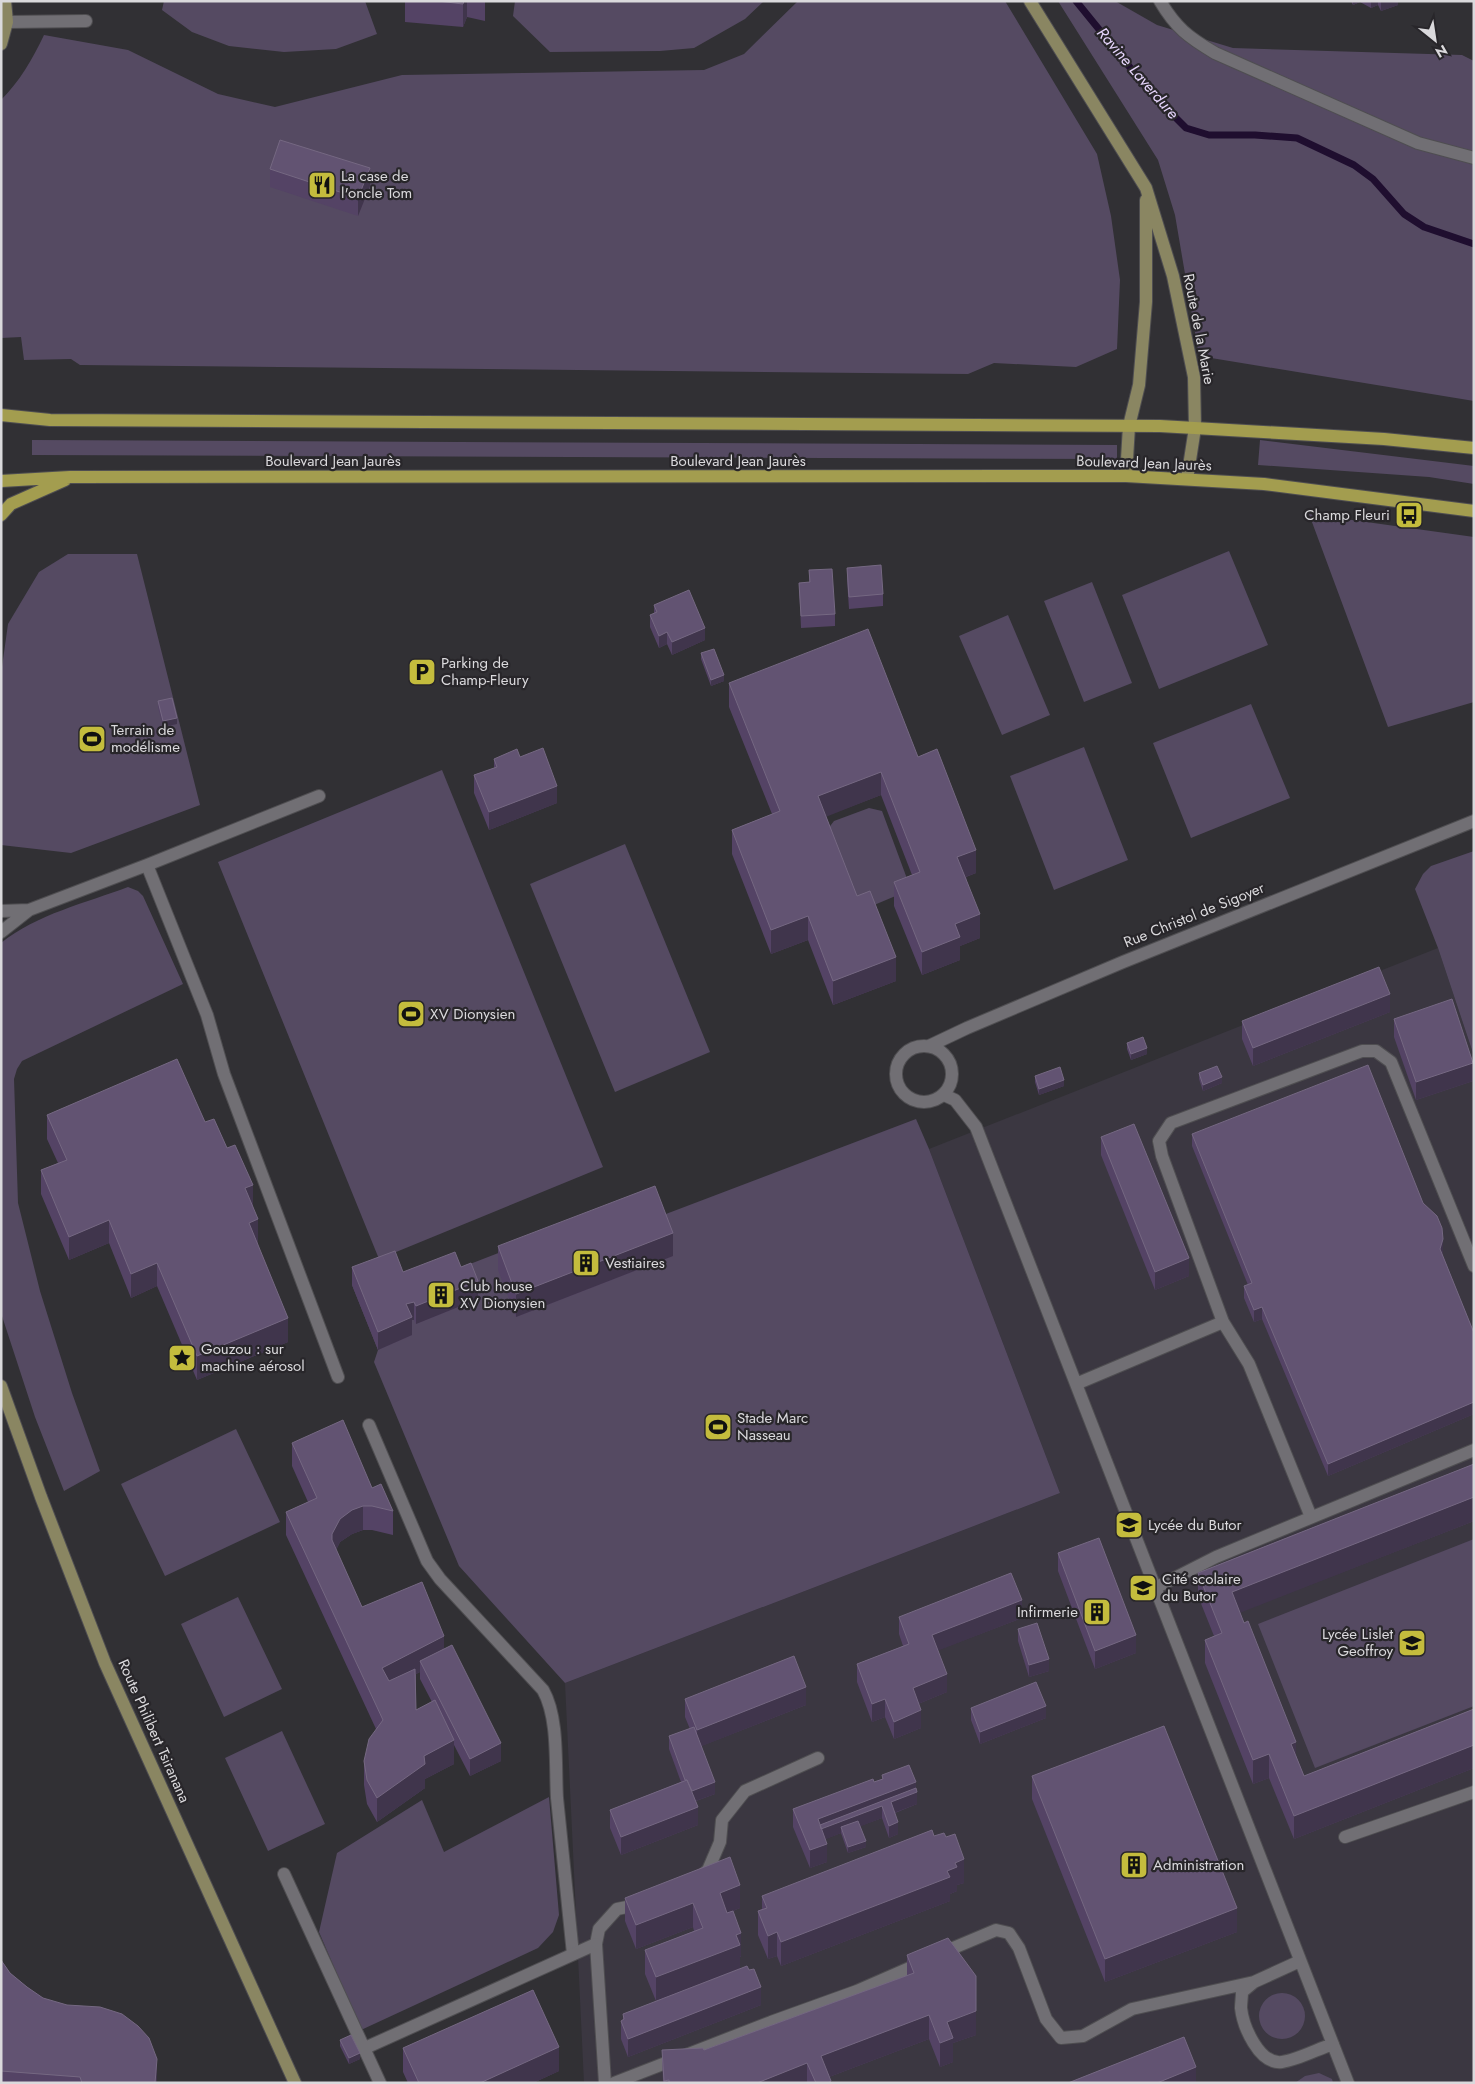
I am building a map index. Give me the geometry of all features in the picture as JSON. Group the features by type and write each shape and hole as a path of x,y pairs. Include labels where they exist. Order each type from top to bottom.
{"main road":[{"path":"1,415 50,420 1129,426 1384,439 1474,448"},
{"name":"Boulevard Jean Jaurès","path":"1,480 70,478 1126,476 1264,484 1474,511"},
{"path":"1,514 11,504 70,478"}],"street":[{"path":"1,44 7,22 5,1"},
{"name":"Route de la Marie","path":"1030,1 1146,188 1173,276 1194,377 1195,428 1188,479"},
{"path":"1160,1 1172,21 1188,37 1215,53 1418,143 1474,158"},
{"path":"7,22 86,21"},
{"path":"1126,476 1129,426 1139,385 1146,302 1146,188"},
{"path":"1,932 28,910 147,865 319,796"},
{"name":"Rue Christol de Sigoyer","path":"929,1046 976,1024 1123,962 1474,821"},
{"path":"147,865 207,1015 224,1074 338,1377"},
{"path":"1,911 28,910"},
{"path":"917,1046 929,1046 941,1052 949,1063 952,1076 949,1088 944,1095 936,1100 926,1102 916,1100 908,1095 901,1088 897,1075 899,1062 906,1052 917,1046"},
{"path":"1311,1517 1249,1364 1223,1322 1162,1156 1159,1141 1171,1123 1362,1051 1376,1051 1391,1062 1474,1266"},
{"path":"944,1095 955,1100 976,1127 1348,2083"},
{"path":"1076,1384 1223,1322"},
{"name":"Route Philibert Tsiranana","path":"1,1386 41,1497 105,1662 295,2083"},
{"path":"369,1425 427,1561 440,1579 543,1690 549,1700 573,1954"},
{"path":"1155,1588 1216,1557 1474,1450"},
{"path":"690,1885 708,1870 720,1842 722,1820 745,1791 818,1758"},
{"path":"1344,1837 1474,1792"},
{"path":"284,1874 380,2083"},
{"path":"605,2083 596,1944 598,1929 617,1909 655,1901"},
{"path":"614,2083 857,1991 996,1930 1009,1933 1019,1948 1046,2019 1061,2038 1083,2036 1132,2009 1254,1982 1300,1961"},
{"path":"365,2048 596,1944"},
{"path":"1254,1982 1242,1992 1241,2008 1246,2030 1267,2059 1280,2062 1333,2044"}],"shaded area":[{"path":"164,1 365,1 377,34 336,49 284,52 229,46 192,32 162,10"},
{"path":"515,1 764,1 745,19 694,48 660,51 550,52 513,16"},
{"path":"798,1 1005,1 1097,154 1111,216 1120,280 1117,349 1076,367 994,363 968,374 80,365 71,359 24,360 21,337 1,338 1,100 25,70 44,35 128,50 218,94 275,107 402,75 704,70 744,54"},
{"path":"1058,1 1115,1 1157,25 1233,48 1462,55 1474,61 1474,401 1199,356 1175,215 1158,160"},
{"path":"32,440 1117,445 1117,459 32,455"},
{"path":"1260,440 1474,466 1474,484 1429,477 1258,465"},
{"path":"1309,514 1474,537 1474,702 1388,727"},
{"path":"1229,551 1268,645 1159,689 1122,595"},
{"name":"Terrain de modélisme","path":"68,554 137,554 200,805 71,853 1,845 1,674 8,624 39,572"},
{"path":"1092,582 1132,683 1084,702 1044,601"},
{"path":"1008,615 1050,715 1002,735 959,636"},
{"path":"1251,704 1290,798 1191,838 1153,743"},
{"path":"1084,747 1128,860 1054,890 1010,776"},
{"name":"XV Dionysien","path":"442,770 603,1167 379,1259 218,862"},
{"path":"869,808 882,811 909,884 905,892 867,908 855,904 827,830 834,821"},
{"path":"625,844 710,1052 615,1092 530,884"},
{"path":"1474,851 1474,1056 1438,948 1415,889 1423,874 1431,866"},
{"path":"128,887 138,891 143,896 183,984 22,1061 14,1079 18,1203 40,1291 72,1393 100,1471 64,1491 35,1417 1,1313 1,943 30,924"},
{"name":"Cité scolaire du Butor","path":"1438,948 1474,1056 1474,2083 584,2083 565,1683 1060,1493 929,1149"},
{"name":"Stade Marc Nasseau","path":"916,1119 1060,1493 565,1683 459,1566 374,1362 378,1350 352,1285 403,1290 648,1195 658,1217"},
{"path":"236,1429 280,1522 165,1576 121,1484"},
{"path":"1474,1539 1474,1706 1315,1768 1258,1624"},
{"path":"238,1597 282,1689 224,1717 181,1624"},
{"path":"282,1731 325,1824 268,1851 225,1758"},
{"path":"549,1797 559,1915 553,1932 538,1948 361,2030 319,1932 337,1853 422,1800 444,1852"},
{"path":"1277,1993 1287,1993 1299,1999 1304,2007 1304,2025 1299,2033 1291,2038 1277,2039 1269,2036 1262,2029 1259,2021 1259,2011 1262,2003 1269,1996"},
{"path":"1319,2073 1332,2079 1333,2083 1295,2083 1305,2076"}],"building":[{"path":"438,1 464,1 463,4"},
{"path":"280,140 370,168 358,198 270,169"},
{"path":"881,565 883,594 849,597 847,568"},
{"path":"832,569 835,614 801,616 799,583 810,582 809,570"},
{"path":"689,590 705,628 672,642 667,632 659,636 650,615 657,612 654,605"},
{"path":"868,629 918,757 937,749 976,850 957,857 980,914 955,924 960,937 922,952 894,882 920,872 881,772 818,796 857,896 870,891 896,957 833,981 808,916 771,930 732,830 780,811 729,683"},
{"path":"714,649 724,675 711,680 701,653"},
{"path":"172,698 177,718 163,721 158,701"},
{"path":"543,748 557,786 489,812 474,775 497,767 494,759 517,749 520,757"},
{"path":"1379,967 1390,994 1253,1048 1242,1021"},
{"path":"1452,999 1473,1063 1416,1082 1394,1019"},
{"path":"1143,1037 1147,1048 1131,1054 1127,1043"},
{"path":"177,1059 205,1122 214,1119 227,1148 235,1145 253,1185 245,1188 258,1219 249,1223 288,1318 197,1356 157,1263 131,1274 109,1220 69,1237 41,1170 67,1160 47,1115"},
{"path":"1368,1065 1423,1203 1437,1216 1442,1228 1443,1239 1440,1249 1474,1333 1474,1402 1328,1464 1262,1307 1254,1310 1244,1286 1252,1283 1192,1134"},
{"path":"1217,1066 1222,1077 1203,1085 1199,1073"},
{"path":"1060,1067 1064,1080 1039,1089 1035,1076"},
{"path":"1134,1124 1189,1258 1155,1272 1101,1137"},
{"path":"655,1186 673,1233 516,1294 498,1246"},
{"path":"395,1251 403,1272 455,1252 461,1267 471,1263 478,1281 416,1306 414,1302 406,1304 412,1317 378,1332 352,1267"},
{"path":"343,1420 372,1488 381,1484 393,1511 372,1506 363,1506 352,1510 340,1519 332,1534 332,1540 362,1607 422,1582 444,1636 382,1668 389,1681 415,1669 416,1710 435,1700 454,1740 424,1756 425,1764 377,1798 367,1780 364,1761 369,1739 383,1720 286,1512 317,1498 292,1443"},
{"path":"1474,1464 1474,1497 1232,1592 1244,1623 1248,1621 1296,1742 1291,1744 1304,1776 1474,1709 1474,1745 1294,1816 1269,1754 1253,1760 1205,1640 1222,1633 1198,1573"},
{"name":"Infirmerie","path":"1099,1538 1136,1635 1095,1651 1058,1553"},
{"path":"1011,1573 1022,1600 932,1635 947,1674 913,1688 921,1710 894,1722 885,1699 872,1704 857,1664 909,1644 899,1617"},
{"path":"1037,1623 1049,1659 1029,1665 1018,1629"},
{"path":"452,1645 501,1743 470,1759 420,1661"},
{"path":"794,1656 806,1687 697,1730 685,1699"},
{"path":"1036,1682 1046,1706 980,1732 971,1708"},
{"name":"Administration","path":"1164,1726 1237,1908 1105,1959 1032,1776"},
{"path":"694,1727 715,1782 692,1791 687,1780 685,1780 669,1736"},
{"path":"909,1765 916,1782 818,1819 827,1844 810,1850 793,1809 873,1779 874,1782 883,1779 882,1775"},
{"path":"687,1780 698,1807 621,1837 610,1810"},
{"path":"916,1788 917,1792 891,1802 898,1822 889,1826 882,1806 821,1829 820,1825"},
{"path":"858,1821 866,1841 848,1847 841,1827"},
{"path":"932,1830 934,1836 944,1833 946,1837 955,1834 964,1859 955,1863 957,1867 947,1871 950,1877 781,1942 777,1932 768,1936 758,1911 767,1908 762,1896"},
{"path":"730,1857 740,1885 720,1893 727,1913 733,1911 741,1933 736,1935 740,1945 656,1977 645,1950 703,1928 693,1903 636,1925 625,1898"},
{"path":"948,1938 976,1976 976,2011 947,2022 953,2038 940,2043 929,2015 821,2056 831,2081 828,2083 816,2083 807,2063 757,2083 669,2083 669,2080 664,2081 662,2050 703,2048 704,2050 914,1973 907,1955"},
{"path":"1,1960 10,1973 43,1998 67,2005 100,2007 122,2014 138,2026 149,2038 157,2059 155,2083 82,2083 80,2077 1,2071"},
{"path":"747,1966 749,1970 754,1969 761,1987 628,2039 621,2021 624,2019 623,2014"},
{"path":"533,1990 559,2047 480,2083 419,2083 403,2048"},
{"path":"351,2035 360,2053 349,2058 340,2040"},
{"path":"1184,2037 1196,2067 1157,2083 1068,2083"}],"waterway":[{"name":"Ravine Laverdure","path":"1076,1 1150,92 1186,128 1209,135 1255,135 1297,138 1354,165 1373,179 1404,214 1424,227 1474,244"}],"place":[{"name":"La case de l'oncle Tom","path":"322,185"},
{"name":"Champ Fleuri","path":"1409,515"},
{"name":"Parking de Champ-Fleury","path":"422,672"},
{"name":"Terrain de modélisme","path":"92,739"},
{"name":"XV Dionysien","path":"411,1014"},
{"name":"Vestiaires","path":"586,1263"},
{"name":"Club house XV Dionysien","path":"441,1295"},
{"name":"Gouzou : sur machine aérosol","path":"182,1358"},
{"name":"Stade Marc Nasseau","path":"718,1427"},
{"name":"Lycée du Butor","path":"1129,1525"},
{"name":"Cité scolaire du Butor","path":"1143,1588"},
{"name":"Infirmerie","path":"1097,1612"},
{"name":"Lycée Lislet Geoffroy","path":"1412,1643"},
{"name":"Administration","path":"1134,1865"}]}
